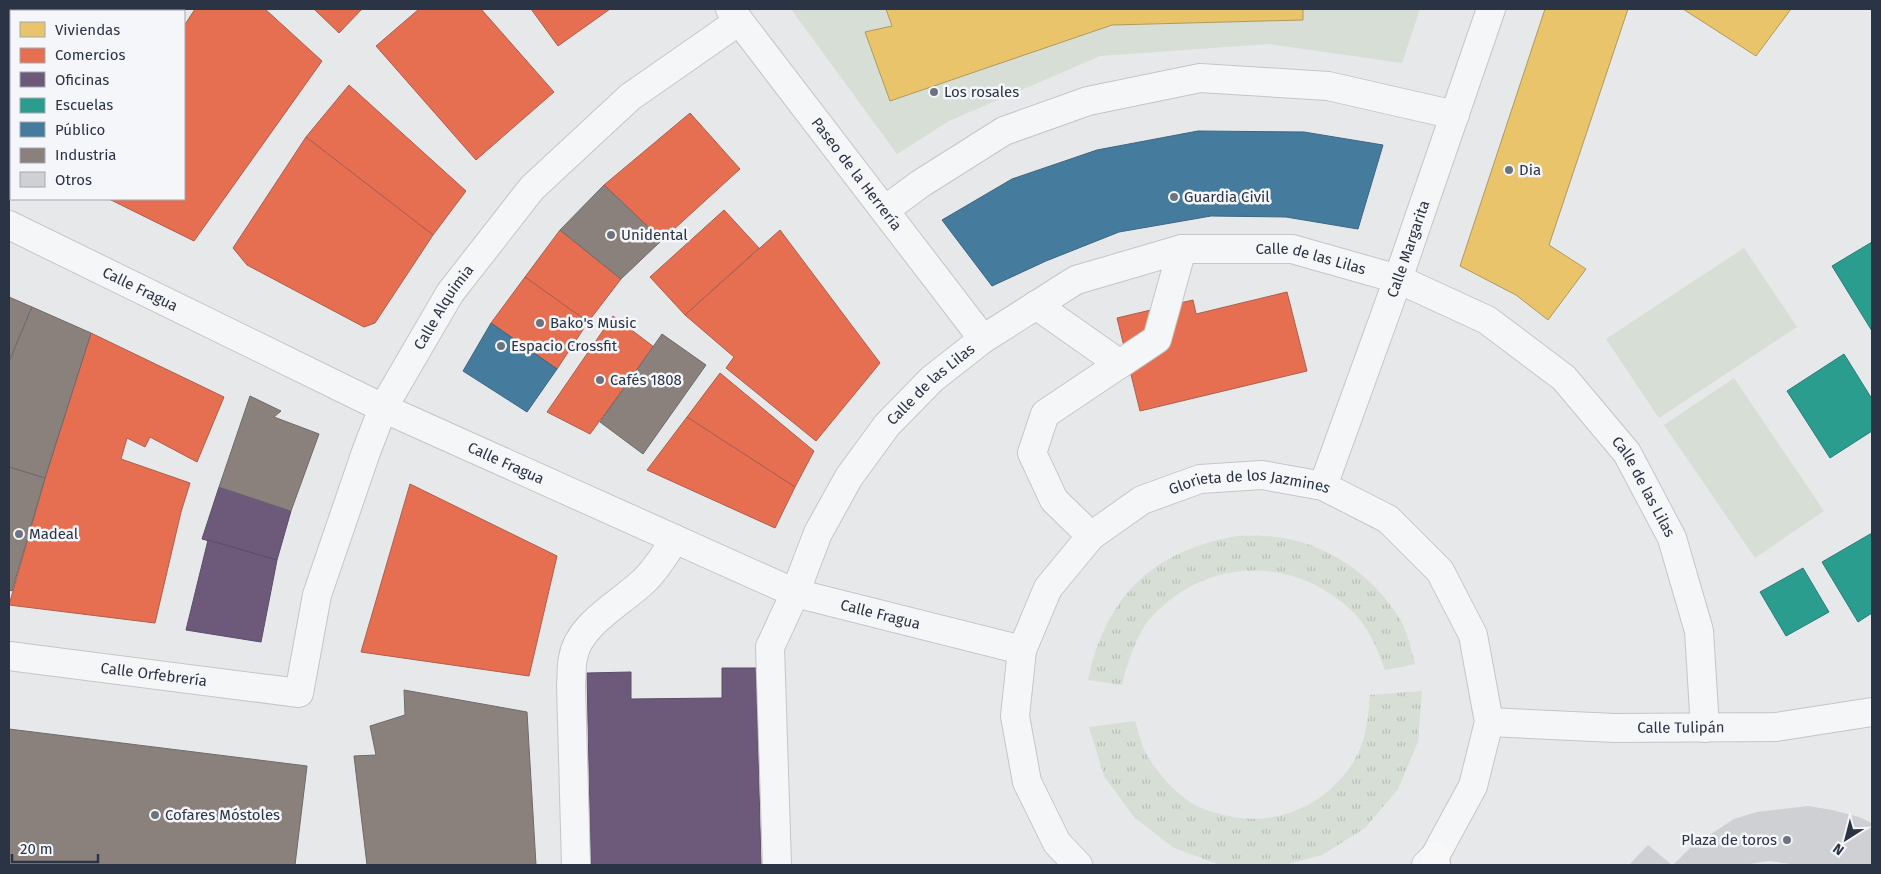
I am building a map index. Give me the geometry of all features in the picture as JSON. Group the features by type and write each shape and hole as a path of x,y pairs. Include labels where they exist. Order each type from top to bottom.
{"street":[{"name":"Calle Margarita","path":"1324,486 1491,9"},
{"name":"Paseo de la Herrería","path":"735,15 983,339"},
{"name":"Calle Alquimia","path":"299,693 317,595 383,408 450,292 532,188 630,97 735,15"},
{"path":"885,210 920,184 1004,131 1088,101 1200,78 1328,86 1455,114"},
{"name":"Calle Fragua","path":"9,225 383,408 795,593 1022,650"},
{"name":"Calle de las Lilas","path":"777,865 770,647 795,593 818,533 849,477 882,432 932,379 983,339 1076,280 1182,250 1292,249 1398,279 1487,320 1564,378 1627,452 1672,538 1699,631 1705,728"},
{"path":"1091,536 1054,500 1032,453 1045,414 1157,339 1182,250"},
{"path":"1036,305 1120,364"},
{"name":"Glorieta de los Jazmines","path":"1078,865 1057,842 1027,782 1015,716 1022,650 1048,588 1091,536 1142,500 1200,479 1262,475 1324,486 1388,519 1440,571 1474,635 1489,722 1473,786 1433,862"},
{"path":"576,865 571,685 573,656 582,635 646,578 675,539"},
{"name":"Calle Orfebrería","path":"9,656 299,693"},
{"name":"Calle Tulipán","path":"1489,722 1615,728 1776,727 1872,712"}],"green space":[{"name":"Los rosales","path":"791,9 1420,9 1402,63 1268,44 1100,56 949,121 897,154"},
{"path":"1744,248 1797,327 1659,418 1606,339"},
{"path":"1734,378 1824,511 1755,558 1664,425"},
{"path":"1237,536 1285,538 1305,543 1343,561 1376,588 1401,621 1415,664 1385,670 1368,631 1358,617 1334,596 1294,576 1272,572 1249,571 1227,573 1205,580 1173,597 1145,625 1131,655 1122,685 1088,680 1096,650 1107,624 1121,601 1137,582 1157,566 1180,553 1207,543"},
{"path":"1422,691 1418,742 1398,789 1365,828 1322,855 1284,865 1220,865 1174,848 1134,817 1104,776 1089,727 1135,721 1144,749 1153,764 1168,784 1188,800 1204,809 1233,817 1253,819 1272,817 1308,805 1325,794 1352,764 1363,739 1370,695"}],"building: Viviendas":[{"path":"886,9 1303,9 1303,20 1112,25 890,101 865,32 892,26"},
{"path":"1545,9 1628,9 1549,245 1586,269 1548,320 1516,295 1460,266"},
{"path":"1683,9 1791,9 1756,56"}],"building: Comercios":[{"path":"195,9 265,9 322,61 194,241 111,200 185,200 185,24"},
{"path":"314,9 362,9 339,33"},
{"path":"419,9 481,9 554,92 476,160 376,46"},
{"path":"531,9 610,9 558,46"},
{"path":"349,85 466,191 433,235 306,137"},
{"path":"9,94 10,155 9,154"},
{"path":"690,113 740,169 662,240 604,185"},
{"path":"306,137 433,235 375,323 364,327 247,265 233,248"},
{"path":"724,210 759,248 685,315 650,277"},
{"path":"560,230 621,279 588,322 525,277"},
{"path":"780,230 880,363 816,441 726,368 734,357 685,315"},
{"name":"Bako's Music","path":"525,277 588,322 557,369 491,323"},
{"path":"1287,292 1307,371 1140,411 1117,318 1193,300 1196,314"},
{"name":"Cafés 1808","path":"613,316 654,347 590,434 547,412"},
{"path":"91,333 224,397 197,462 150,437 145,447 127,438 121,459 190,483 181,512 155,623 9,605 47,472"},
{"path":"720,373 814,451 795,487 687,417"},
{"path":"687,417 795,487 775,528 647,470"},
{"path":"410,484 557,556 529,676 361,652"}],"building: Oficinas":[{"path":"9,11 10,94 9,94"},
{"path":"219,487 291,511 277,560 202,539"},
{"path":"208,540 277,560 261,642 186,630"},
{"path":"722,668 756,668 761,865 591,865 587,673 631,672 631,699 722,698"}],"building: Escuelas":[{"path":"1872,242 1872,331 1832,266"},
{"path":"1844,354 1872,399 1872,431 1830,458 1787,391"},
{"path":"1872,533 1872,613 1858,622 1822,562"},
{"path":"1803,568 1829,612 1786,636 1760,592"}],"building: Público":[{"name":"Guardia Civil","path":"1198,131 1304,132 1383,145 1358,229 1286,217 1211,216 1119,232 1046,261 992,286 942,220 1012,179 1097,150"},
{"name":"Espacio Crossfit","path":"491,323 557,369 527,412 463,371"}],"building: Industria":[{"path":"9,9 128,10 10,10"},
{"path":"126,9 168,9 167,10"},
{"name":"Unidental","path":"604,185 662,240 621,279 560,230"},
{"path":"9,297 32,307 9,362"},
{"path":"32,307 91,333 45,478 9,467 9,362"},
{"path":"662,334 706,365 643,454 600,422"},
{"path":"250,396 281,411 274,417 319,434 291,511 219,487"},
{"name":"Madeal","path":"9,467 45,478 12,591 9,590"},
{"path":"404,690 527,712 536,865 367,865 354,756 376,755 370,726 405,715"},
{"name":"Cofares Móstoles","path":"9,729 307,766 295,865 9,865"}],"building: Otros":[{"name":"Plaza de toros","path":"1808,806 1859,817 1872,823 1872,865 1799,865 1769,861 1743,865 1673,865 1691,847 1734,819 1757,812"},
{"name":"Plaza de toros","path":"1648,845 1672,865 1629,865"}],"place":[{"name":"Los rosales","path":"934,92"},
{"name":"Dia","path":"1509,170"},
{"name":"Guardia Civil","path":"1174,197"},
{"name":"Unidental","path":"611,235"},
{"name":"Bako's Music","path":"540,323"},
{"name":"Espacio Crossfit","path":"501,346"},
{"name":"Cafés 1808","path":"600,380"},
{"name":"Madeal","path":"19,534"},
{"name":"Cofares Móstoles","path":"155,815"},
{"name":"Plaza de toros","path":"1787,840"}]}
